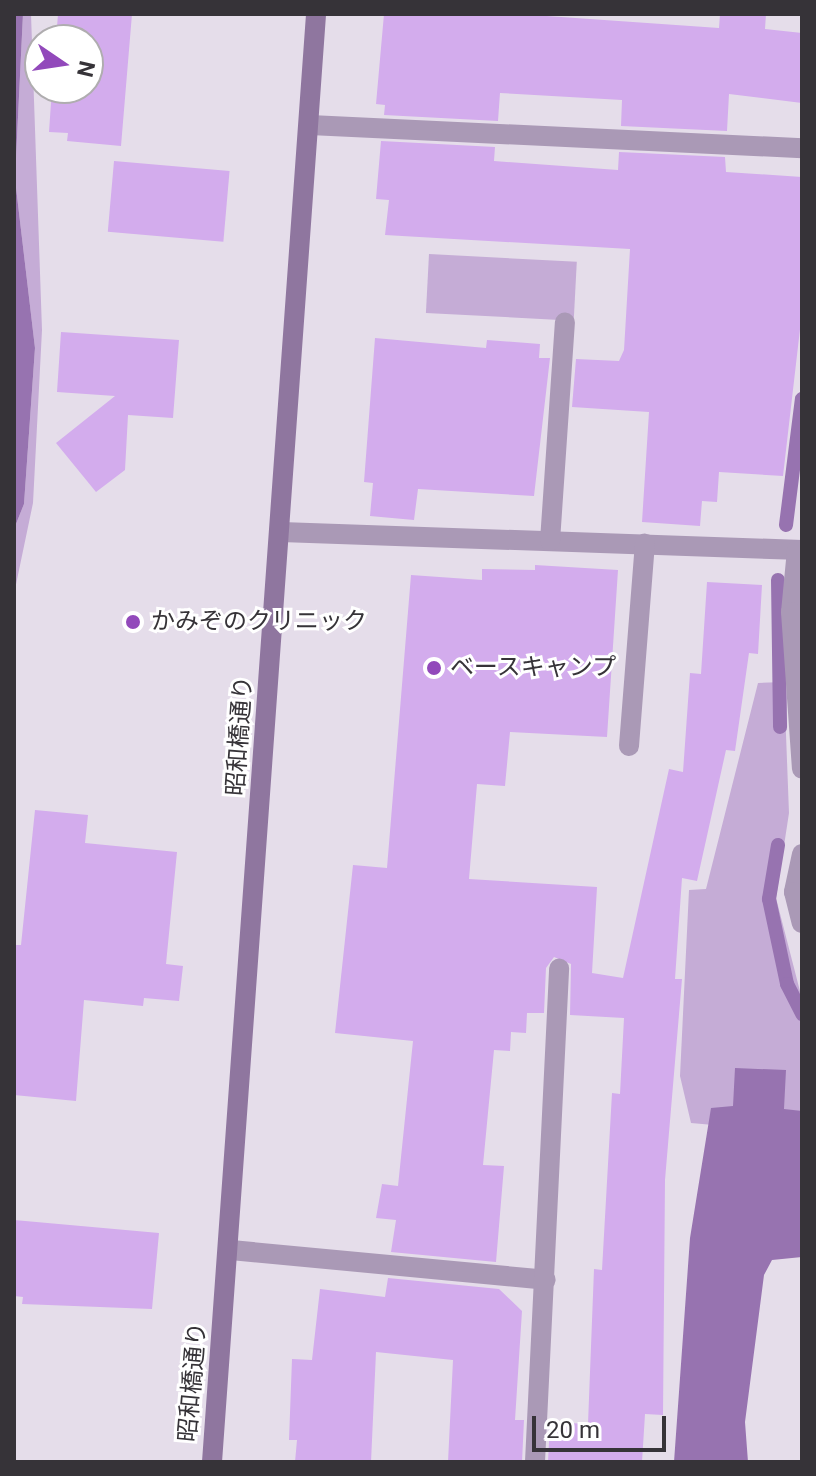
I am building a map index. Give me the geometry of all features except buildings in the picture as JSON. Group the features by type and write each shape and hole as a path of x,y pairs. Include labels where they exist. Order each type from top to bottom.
{"main road":[{"name":"昭和橋通り","path":"212,1462 231,1250 316,14"}],"street":[{"path":"310,125 802,148"},
{"path":"550,541 565,323"},
{"path":"281,532 800,550 791,612 802,769"},
{"path":"629,746 645,544"},
{"path":"802,854 794,892 802,923"},
{"path":"535,1462 559,969"},
{"path":"231,1250 546,1280"}],"shaded area":[{"path":"14,14 23,14 15,179 35,348 24,504 14,529"},
{"path":"23,14 31,14 31,24 24,24 24,104 34,104 42,330 33,503 14,594 14,529 24,504 35,348 15,179"},
{"path":"429,254 577,262 574,321 426,313"},
{"path":"784,682 789,813 776,898 802,999 802,1133 691,1123 680,1076 689,890 706,889 758,683"},
{"path":"735,1068 786,1070 784,1109 802,1111 802,1257 772,1260 764,1275 745,1422 748,1462 674,1462 690,1238 711,1108 733,1106"}],"waterway":[{"path":"786,525 802,399"},
{"path":"778,580 780,727"},
{"path":"778,845 769,899 787,984 802,1014"}],"place":[{"name":"かみぞのクリニック","path":"133,622"},
{"name":"ベースキャンプ","path":"434,668"}]}
